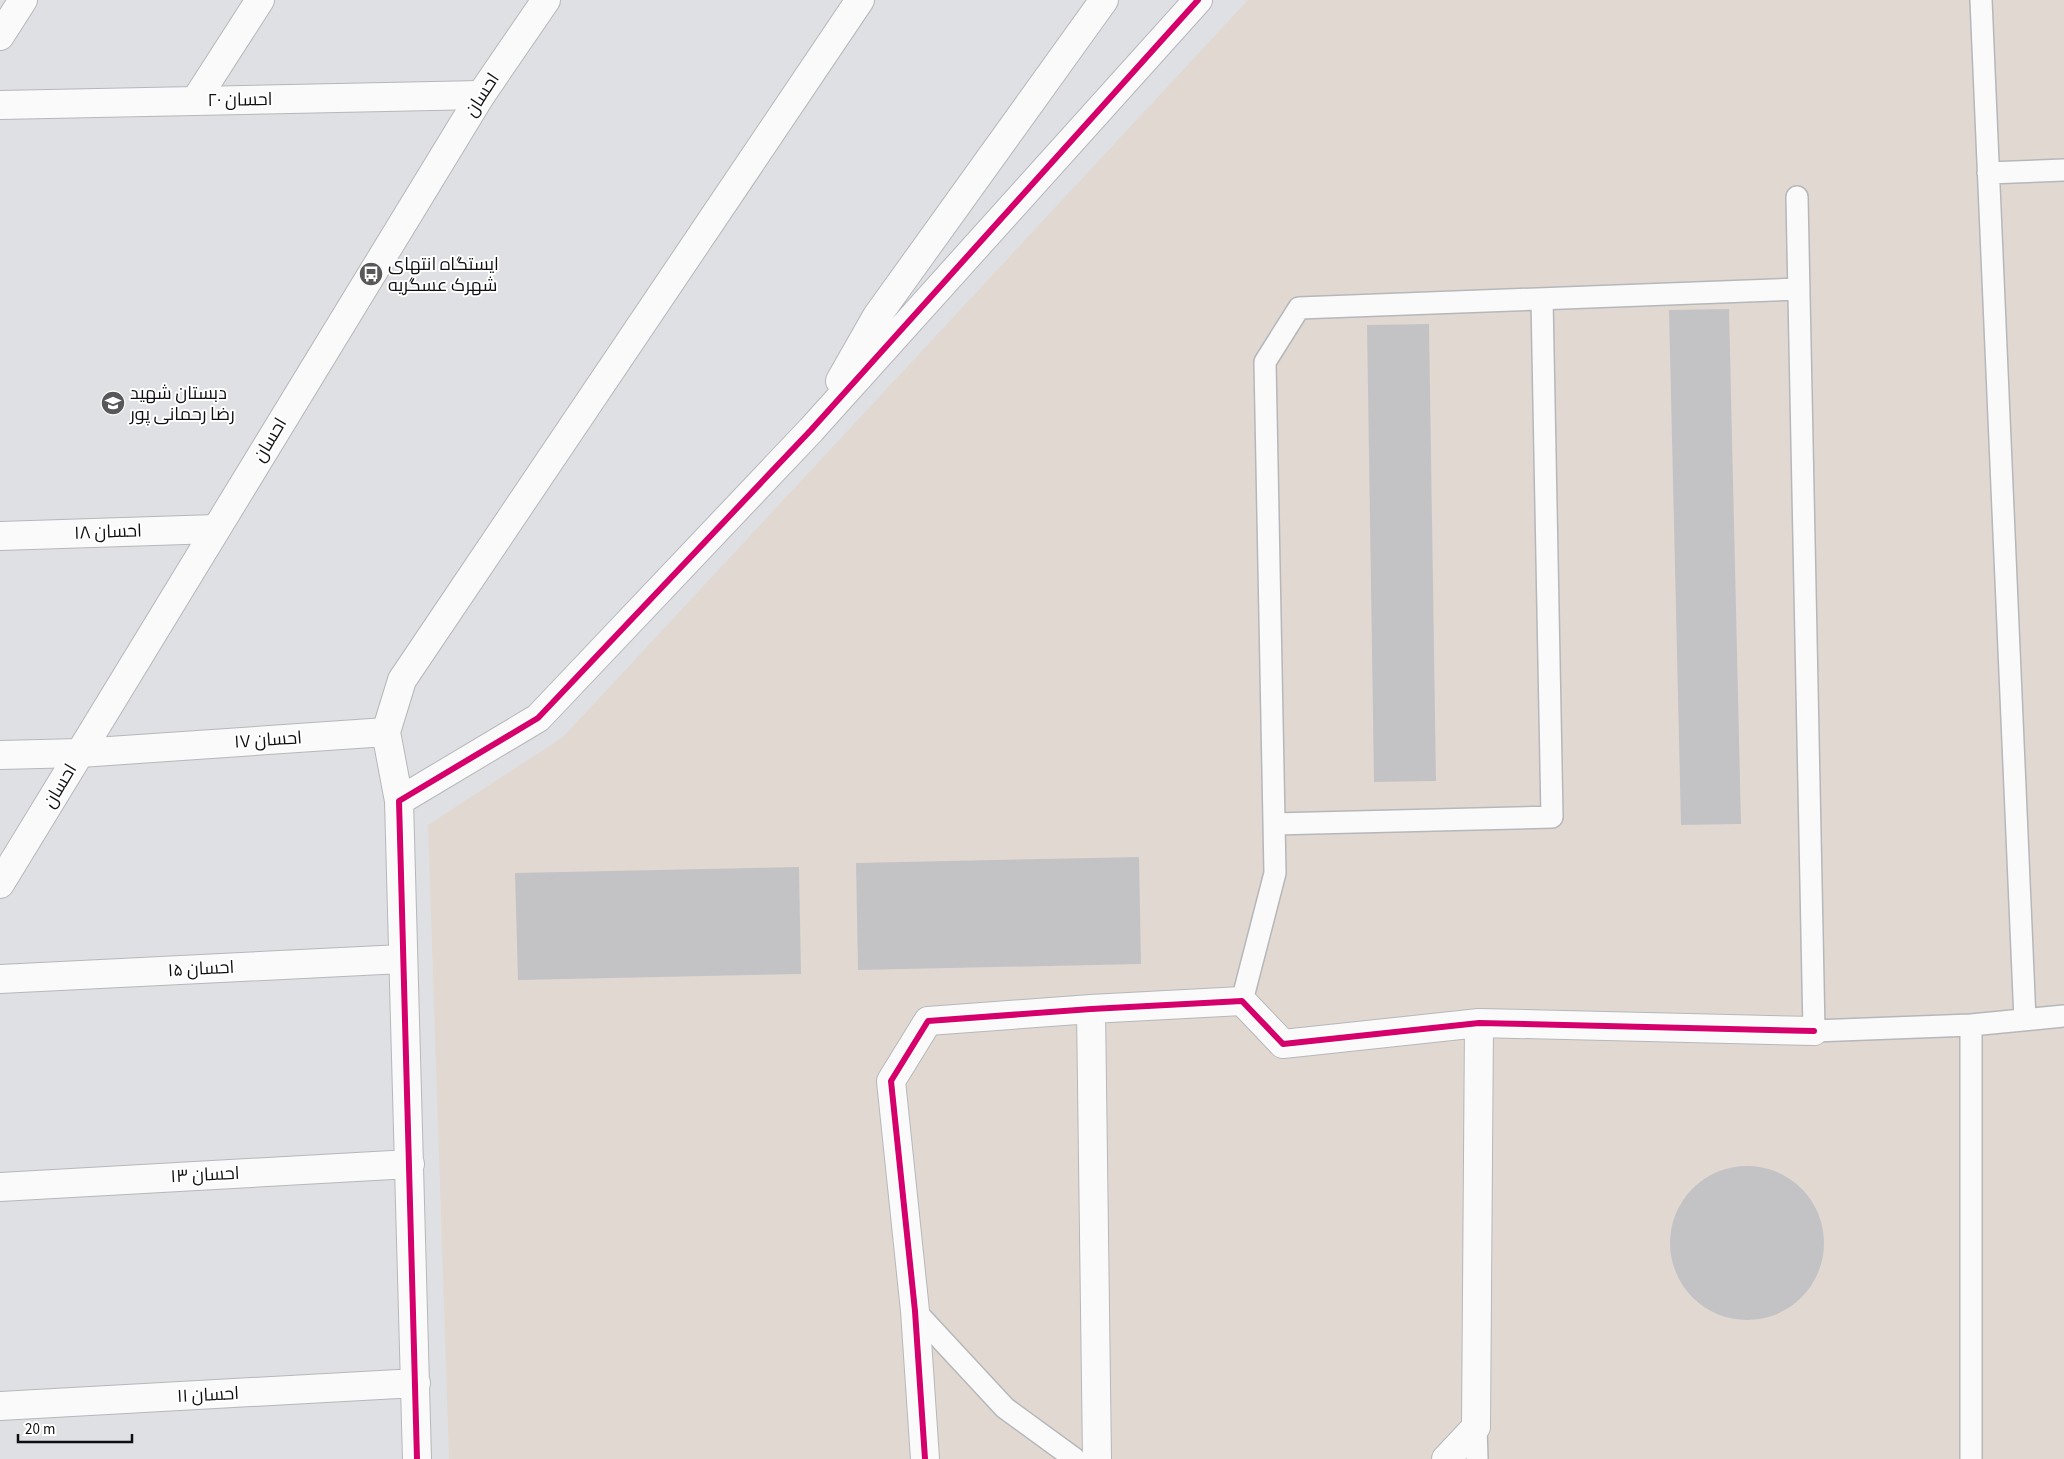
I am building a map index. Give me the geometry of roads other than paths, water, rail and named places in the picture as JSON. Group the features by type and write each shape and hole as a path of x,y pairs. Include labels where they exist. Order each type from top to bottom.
{"street":[{"path":"0,36 23,0"},
{"path":"196,101 260,0"},
{"name":"احسان","path":"0,884 481,95 546,0"},
{"path":"417,1459 399,801 386,732 402,680 860,0"},
{"path":"811,430 877,316 1104,0"},
{"path":"399,801 538,718 811,430 1198,0"},
{"name":"احسان ۲۰","path":"0,105 481,95"},
{"name":"احسان ۱۸","path":"0,536 216,529"},
{"name":"احسان ۱۷","path":"0,755 80,753 386,732"},
{"name":"احسان ۱۵","path":"0,979 402,959"},
{"path":"925,1459 915,1311 891,1081 928,1021 1091,1009 1242,1001 1283,1044 1479,1023 1814,1031"},
{"path":"1091,1009 1097,1459"},
{"path":"1446,1459 1476,1427 1479,1023"},
{"name":"احسان ۱۳","path":"0,1187 410,1164"},
{"name":"احسان ۱۱","path":"0,1406 416,1384"}],"lane":[{"path":"1981,0 2025,1020"},
{"path":"1988,173 2064,170"},
{"path":"1797,197 1814,1031 1971,1025 2064,1016"},
{"path":"1242,1001 1275,873 1265,362 1299,308 1799,289"},
{"path":"1274,824 1552,817 1542,299"},
{"path":"1971,1025 1971,1459"},
{"path":"915,1311 1005,1408 1075,1459"},
{"path":"1476,1427 1477,1459"}],"place":[{"name":"ایستگاه انتهای شهرک عسگریه","path":"371,274"},
{"name":"دبستان شهید رضا رحمانی پور","path":"113,403"}]}
